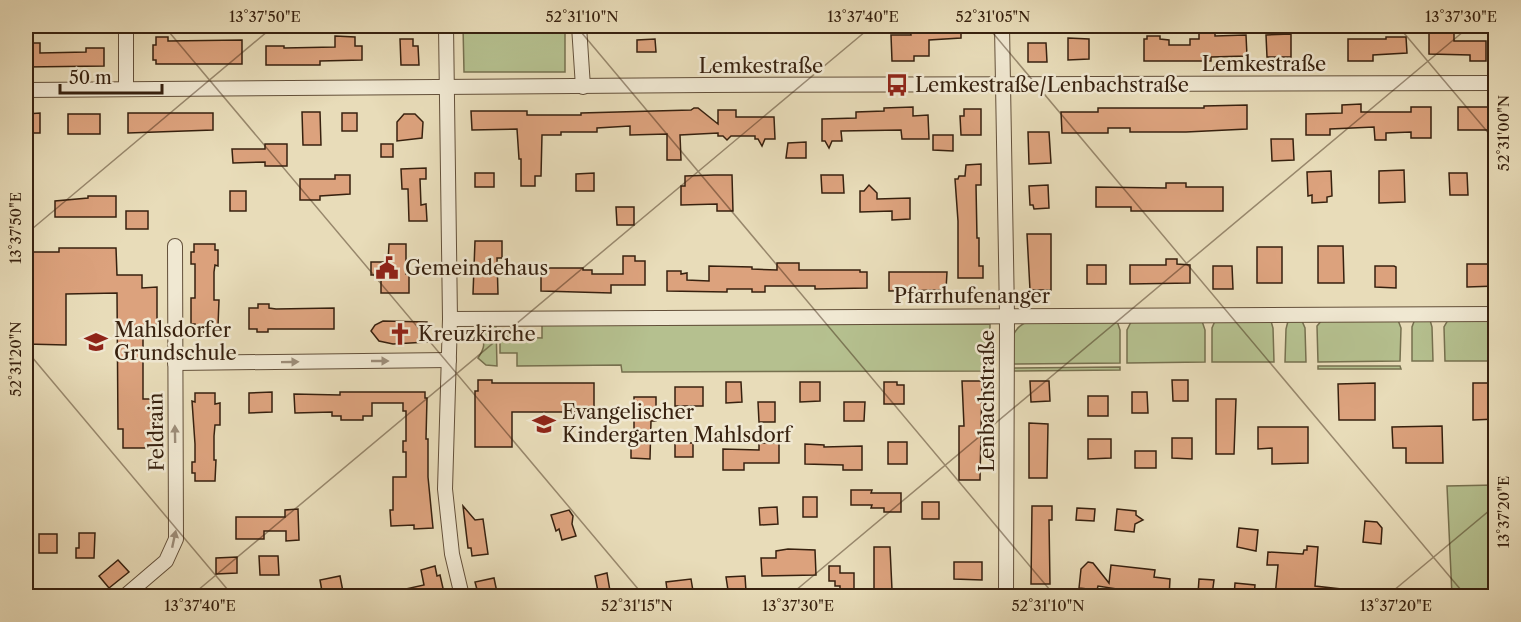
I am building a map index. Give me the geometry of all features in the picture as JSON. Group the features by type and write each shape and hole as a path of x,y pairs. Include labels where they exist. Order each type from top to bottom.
{"street":[{"path":"126,26 126,88"},
{"path":"446,26 450,319 445,489 452,554 462,597"},
{"path":"579,26 583,87"},
{"name":"Lenbachstraße","path":"1002,26 1007,315 1006,597"},
{"name":"Lemkestraße","path":"26,90 1496,83"},
{"name":"Feldrain","path":"125,597 166,561 176,539 175,246"},
{"name":"Pfarrhufenanger","path":"450,319 1496,314"},
{"path":"174,363 449,360"}],"green space":[{"path":"463,26 565,26 565,72 464,72"},
{"path":"1415,319 1430,320 1433,361 1412,361 1412,327"},
{"path":"1495,319 1495,361 1445,361 1444,327 1448,320"},
{"path":"1322,320 1398,320 1401,328 1400,361 1318,362 1317,326"},
{"path":"1117,321 1120,330 1120,363 1013,364 1014,334 1021,325 1027,322"},
{"path":"1202,321 1205,330 1205,362 1127,363 1127,330 1131,322"},
{"path":"1215,321 1271,321 1274,362 1212,362 1212,328"},
{"path":"1288,321 1302,321 1305,328 1306,362 1285,362"},
{"path":"990,324 990,371 622,372 621,365 517,366 517,353 500,353 500,336 542,338 542,325"},
{"path":"496,325 497,366 486,365 478,358 484,346 478,334"},
{"path":"1318,366 1400,366 1401,369 1318,369"},
{"path":"1120,367 1120,370 1013,371 1013,368"},
{"path":"1495,485 1495,596 1452,596 1447,486"}],"building":[{"path":"910,26 961,26 961,38 929,40 929,56 914,56 914,61 892,61 891,35 911,35"},
{"path":"1199,27 1215,27 1215,36 1246,35 1247,56 1211,57 1211,61 1144,61 1144,39 1147,39 1147,36 1160,36 1160,39 1169,40 1169,45 1190,45 1190,39 1199,39"},
{"path":"1429,28 1454,28 1454,41 1486,41 1486,61 1470,61 1470,55 1429,54"},
{"path":"1291,34 1291,57 1267,57 1266,35"},
{"path":"335,36 355,37 355,46 362,46 362,60 320,61 320,65 266,65 266,46 335,47"},
{"path":"156,37 168,37 168,41 242,40 242,64 156,64 156,60 153,60 153,45 156,45"},
{"path":"1386,37 1406,37 1407,53 1373,55 1373,61 1348,61 1348,39 1386,39"},
{"path":"1068,38 1089,39 1089,59 1068,60"},
{"path":"400,39 413,39 413,46 418,46 419,65 401,65"},
{"path":"655,39 656,52 637,52 637,40"},
{"path":"26,43 40,43 40,53 86,52 86,48 104,48 104,66 26,67"},
{"path":"1028,43 1046,43 1047,62 1028,62"},
{"path":"1361,104 1361,112 1411,112 1411,107 1431,107 1431,138 1411,138 1411,132 1386,133 1386,140 1375,140 1374,127 1330,129 1330,135 1306,135 1306,114 1342,113 1342,105"},
{"path":"1247,105 1247,129 1130,132 1130,128 1108,128 1108,133 1062,133 1061,112 1098,112 1098,108 1204,108 1204,106"},
{"path":"913,107 913,116 928,115 929,139 902,139 901,130 841,131 842,141 832,141 829,148 825,141 822,141 822,119 856,118 856,112"},
{"path":"1458,107 1491,107 1491,130 1458,130"},
{"path":"698,108 718,124 718,110 736,110 736,117 774,117 775,139 765,139 762,146 755,136 731,136 727,140 723,136 718,136 718,133 680,135 681,160 667,160 667,134 630,135 630,126 597,128 597,132 561,132 561,135 542,135 541,176 535,176 535,186 521,186 521,159 519,159 517,129 472,130 471,111 527,111 527,115 581,115 581,113 691,110"},
{"path":"964,109 981,109 981,135 961,135 960,116 964,116"},
{"path":"302,112 320,112 321,145 303,145"},
{"path":"40,113 40,133 26,133 26,114"},
{"path":"128,113 213,113 213,130 128,133"},
{"path":"342,113 357,113 357,131 342,131"},
{"path":"68,114 100,114 100,134 68,134"},
{"path":"404,114 415,114 423,122 422,138 397,141 397,122"},
{"path":"1028,132 1049,132 1051,163 1029,164"},
{"path":"933,135 953,135 953,151 933,150"},
{"path":"1271,139 1293,139 1294,160 1272,161"},
{"path":"806,142 806,158 786,158 788,143"},
{"path":"265,144 287,144 287,166 265,166 265,162 233,163 232,149 265,149"},
{"path":"381,144 393,144 393,157 381,157"},
{"path":"981,164 981,185 976,185 979,266 983,266 983,278 958,278 955,179 965,176 966,165"},
{"path":"426,168 426,179 420,179 421,205 426,204 427,221 409,221 408,189 402,189 401,169"},
{"path":"1404,170 1405,202 1379,203 1379,171"},
{"path":"1331,171 1332,196 1327,197 1327,202 1312,203 1312,195 1308,196 1307,172"},
{"path":"475,173 494,173 494,187 475,187"},
{"path":"594,173 594,191 576,191 576,174"},
{"path":"1449,173 1467,173 1468,195 1450,195"},
{"path":"335,175 350,175 350,194 320,196 320,200 300,200 300,179 335,179"},
{"path":"732,175 733,211 717,211 717,204 681,205 681,186 685,186 685,176"},
{"path":"821,175 843,175 844,193 822,193"},
{"path":"1166,183 1186,183 1186,187 1223,187 1223,211 1131,211 1131,207 1096,207 1096,187 1166,188"},
{"path":"869,185 877,193 877,199 910,198 910,219 892,220 892,211 860,212 860,191 864,191"},
{"path":"1048,185 1049,208 1034,209 1033,205 1030,205 1029,186"},
{"path":"230,191 246,191 246,211 230,211"},
{"path":"88,196 116,196 116,217 55,217 55,201 88,198"},
{"path":"616,207 634,207 634,225 617,225"},
{"path":"126,211 148,211 148,229 126,229"},
{"path":"1027,234 1051,234 1051,290 1030,290"},
{"path":"475,241 502,241 502,258 497,258 498,294 473,294"},
{"path":"194,244 215,244 215,250 218,250 218,266 215,265 214,272 214,300 219,300 218,326 215,326 215,332 195,332 195,324 191,324 191,298 195,298 195,264 191,264"},
{"name":"Gemeindehaus","path":"389,244 406,244 406,274 409,274 409,293 381,293 381,275 371,275 371,262 388,262"},
{"path":"1318,246 1343,246 1344,283 1318,283"},
{"path":"1257,247 1282,247 1282,283 1257,283"},
{"path":"59,248 116,248 117,275 142,275 142,288 157,287 157,337 143,337 143,399 158,399 158,448 123,448 123,429 118,429 117,293 66,294 66,345 26,344 26,256 32,252 59,252"},
{"path":"623,256 635,256 635,261 645,261 645,285 611,285 611,293 541,291 541,268 583,268 583,270 592,270 592,274 623,274"},
{"path":"1166,259 1177,259 1177,264 1190,265 1190,283 1130,284 1130,265 1166,265"},
{"path":"777,263 799,263 799,270 860,270 860,272 867,272 867,288 815,289 815,286 765,286 765,292 752,292 752,289 727,289 727,292 667,291 667,271 687,273 687,280 709,281 709,266 777,270"},
{"path":"1467,264 1496,264 1496,286 1467,287"},
{"path":"1087,265 1106,265 1106,284 1087,284"},
{"path":"1213,266 1232,266 1233,289 1213,289"},
{"path":"1375,266 1396,267 1396,288 1375,287"},
{"path":"889,272 947,272 946,290 889,291"},
{"path":"258,304 269,304 269,308 276,309 334,308 334,329 268,329 268,332 257,332 257,329 249,329 249,308 258,308"},
{"name":"Kreuzkirche","path":"383,321 427,322 427,342 393,344 379,341 371,331 375,325"},
{"path":"478,380 492,380 492,383 594,383 594,412 512,412 512,447 475,447 475,391 478,391"},
{"path":"1172,380 1188,380 1188,401 1173,401"},
{"path":"962,381 982,381 980,480 959,480 959,426 964,426"},
{"path":"1030,381 1049,381 1050,401 1031,402"},
{"path":"726,382 741,382 742,402 726,403"},
{"path":"800,382 820,382 820,401 800,402"},
{"path":"884,382 897,382 897,385 904,385 904,404 884,404"},
{"path":"1375,383 1375,420 1339,420 1338,384"},
{"path":"1473,383 1496,383 1496,419 1473,420"},
{"path":"675,387 703,387 703,406 675,406"},
{"path":"272,392 272,412 249,413 249,393"},
{"path":"340,392 425,392 428,477 433,528 414,529 414,525 391,526 393,477 406,477 406,452 403,452 403,441 406,441 406,411 403,411 403,403 372,403 372,416 363,416 363,420 341,420 341,416 332,416 332,412 295,413 294,394 340,395"},
{"path":"1132,392 1147,392 1148,413 1132,413"},
{"path":"195,393 215,393 215,404 220,403 220,425 215,425 214,436 215,481 195,481 195,473 192,473 192,462 195,462 195,444 192,401 195,402"},
{"path":"1088,396 1108,396 1108,416 1088,416"},
{"path":"634,397 656,397 656,421 651,421 650,459 631,458 631,440 634,440"},
{"path":"1216,399 1236,399 1234,454 1216,454"},
{"path":"758,402 775,402 775,422 759,422"},
{"path":"844,402 865,402 864,421 844,421"},
{"path":"1029,423 1048,424 1047,478 1029,478"},
{"path":"1442,426 1443,463 1406,463 1406,448 1393,448 1392,427"},
{"path":"1258,427 1308,427 1308,463 1272,464 1272,448 1258,449"},
{"path":"675,438 687,438 687,443 693,443 693,457 675,457"},
{"path":"1172,438 1192,438 1192,459 1172,458"},
{"path":"1088,439 1111,439 1111,458 1088,459"},
{"path":"888,442 907,442 907,464 888,464"},
{"path":"759,443 779,443 779,463 744,463 744,470 723,470 723,449 759,450"},
{"path":"805,444 824,445 824,447 862,446 862,470 843,470 843,465 805,464"},
{"path":"1135,451 1156,451 1156,468 1135,468"},
{"path":"851,490 901,493 901,512 884,512 884,508 871,508 872,505 851,505"},
{"path":"803,497 817,497 817,517 803,517"},
{"path":"922,502 939,502 939,519 922,519"},
{"path":"463,506 475,520 483,519 488,554 472,556 471,548 468,548"},
{"path":"1032,506 1052,506 1052,520 1049,520 1050,584 1031,584"},
{"path":"777,507 778,524 760,525 759,508"},
{"path":"1077,508 1095,509 1094,521 1076,520"},
{"path":"298,509 299,540 286,541 286,531 264,531 264,539 236,539 236,517 285,517 285,510"},
{"path":"1117,509 1136,511 1136,515 1143,520 1135,524 1134,532 1115,530"},
{"path":"569,510 573,516 572,524 576,536 562,540 559,529 556,531 551,515"},
{"path":"1365,521 1377,522 1382,528 1381,544 1363,542"},
{"path":"1239,528 1258,530 1256,551 1237,547"},
{"path":"79,533 95,533 94,558 76,558"},
{"path":"39,534 57,534 57,553 39,553"},
{"path":"1307,546 1318,547 1315,586 1341,589 1340,597 1275,597 1278,565 1267,565 1268,552 1303,554"},
{"path":"874,547 890,547 892,590 874,590"},
{"path":"815,550 816,575 762,576 761,558 776,558 776,551"},
{"path":"259,556 278,556 279,575 260,575"},
{"path":"237,557 237,573 216,574 216,558"},
{"path":"118,560 129,572 109,588 99,576"},
{"path":"954,562 982,562 982,580 954,579"},
{"path":"1088,562 1093,563 1109,583 1111,565 1155,570 1154,577 1170,579 1169,597 1098,586 1097,590 1079,588 1081,569"},
{"path":"435,566 437,576 440,575 445,597 393,597 392,592 424,585 421,570"},
{"path":"829,566 840,566 840,573 854,573 854,589 840,589 840,586 835,586 835,581 829,581"},
{"path":"607,573 611,597 599,597 595,576"},
{"path":"340,576 344,597 323,597 320,580"},
{"path":"745,576 746,591 732,593 732,590 728,590 726,577"},
{"path":"494,578 498,597 479,597 475,582"},
{"path":"691,579 694,597 668,597 666,582"},
{"path":"1199,579 1214,580 1212,595 1198,594"},
{"path":"1235,583 1255,585 1254,597 1234,597"}],"place":[{"name":"Lemkestraße/Lenbachstraße","path":"897,85"},
{"name":"Gemeindehaus","path":"387,268"},
{"name":"Kreuzkirche","path":"400,334"},
{"name":"Mahlsdorfer Grundschule","path":"96,342"},
{"name":"Evangelischer Kindergarten Mahlsdorf","path":"544,424"}]}
